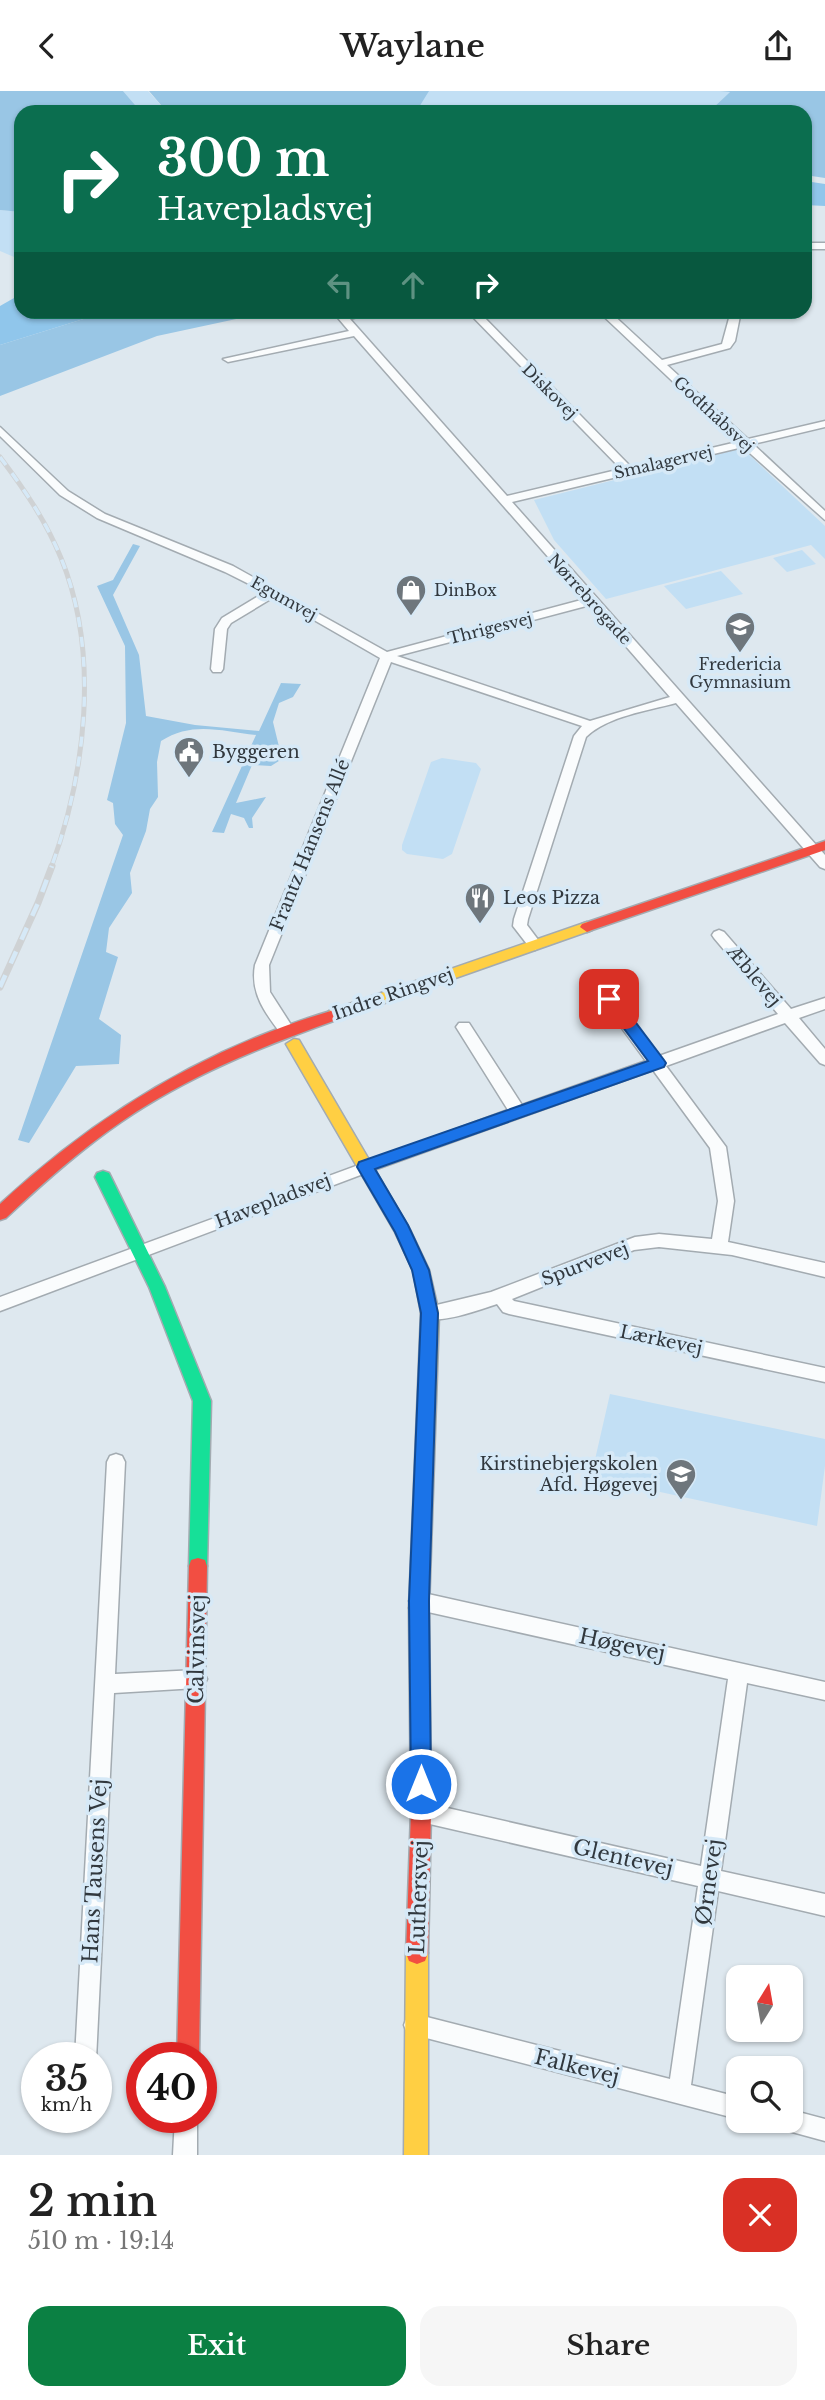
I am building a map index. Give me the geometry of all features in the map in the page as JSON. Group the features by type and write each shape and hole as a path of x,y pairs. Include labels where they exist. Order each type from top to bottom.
{"street":[{"name":"Nørrebrogade","path":"344,319 502,501 679,698 818,847 825,865"},
{"name":"Diskovej","path":"480,319 628,470"},
{"name":"Godthåbsvej","path":"612,319 825,517"},
{"path":"659,363 726,346 730,341 734,319"},
{"path":"228,359 356,333"},
{"name":"Smalagervej","path":"502,501 825,424"},
{"name":"Egumvej","path":"0,430 82,506 195,554 274,592 387,657 591,725"},
{"path":"217,670 221,629 226,621 274,592"},
{"name":"Thrigesvej","path":"387,657 393,653 593,601"},
{"name":"Frantz Hansens Allé","path":"290,1037 260,989 262,965 387,657"},
{"path":"535,946 520,926 575,746 591,725 679,698"},
{"name":"Indre Ringvej","path":"0,1215 32,1181 104,1122 160,1087 207,1063 290,1037 535,946 818,847"},
{"name":"Æblevej","path":"719,935 789,1016"},
{"path":"593,978 718,1147 726,1201 719,1247"},
{"name":"Havepladsvej","path":"0,1304 365,1167 825,1003"},
{"path":"789,1016 825,1059"},
{"path":"464,1027 518,1112"},
{"name":"Luthersvej","path":"290,1037 402,1230 421,1270 430,1313 419,1601 421,1811 415,2025 416,2155"},
{"name":"Calvinsvej","path":"103,1177 187,1353 202,1401 188,2042"},
{"name":"Spurvevej","path":"430,1313 502,1298 641,1242 669,1241 719,1247 825,1270"},
{"name":"Lærkevej","path":"502,1298 509,1307 825,1375"},
{"name":"Hans Tausens Vej","path":"87,2042 116,1462"},
{"name":"Høgevej","path":"419,1601 825,1691"},
{"name":"Ørnevej","path":"679,2093 739,1671"},
{"path":"104,1684 197,1679"},
{"name":"Glentevej","path":"421,1811 825,1905"},
{"name":"Falkevej","path":"415,2025 726,2105"},
{"path":"803,2124 825,2130"},
{"path":"185,2155 186,2133"}],"shaded area":[{"path":"0,91 123,91 135,105 14,105 14,211 0,210"},
{"path":"123,91 148,91 161,105 135,105"},
{"path":"149,91 429,91 420,105 161,105"},
{"path":"151,91 730,92 716,105 164,105"},
{"path":"720,91 825,91 825,178 812,176 812,105 716,105 730,92"},
{"path":"812,182 825,184 825,206 812,205"},
{"path":"0,210 14,211 14,257 0,251"},
{"path":"14,298 14,319 84,319 0,345 0,306"},
{"path":"84,319 236,319 157,336 0,396 0,345"},
{"path":"739,449 744,450 825,526 825,559 811,545 606,599 554,540 534,500"},
{"path":"133,544 140,546 113,595 139,655 146,716 195,725 259,731 281,683 301,684 293,697 279,703 273,722 282,759 271,766 252,765 236,803 266,797 252,818 253,828 249,828 244,818 231,814 224,833 212,832 256,735 195,729 161,741 157,762 158,797 150,809 146,831 130,873 132,893 109,928 106,952 118,957 99,1019 121,1035 119,1064 76,1066 29,1143 18,1140 123,835 115,824 113,803 107,800 126,723 125,646 97,586 113,580"},
{"path":"802,550 816,564 787,572 773,558"},
{"path":"721,571 743,594 686,609 664,586"},
{"path":"442,758 476,763 481,769 452,854 443,859 407,854 402,850 402,845 431,762"},
{"path":"610,1394 825,1439 825,1466 817,1526 591,1477"}],"railway":[{"path":"0,457 34,506 55,544 73,595 81,633 84,713 80,753 73,793 51,868"},
{"path":"0,987 52,866"}],"traffic: fast":[{"path":"103,1177 157,1287 202,1401 198,1566"}],"traffic: slow":[{"path":"334,1015 587,927"},
{"path":"294,1044 402,1230 421,1270 430,1313 419,1608"},
{"path":"416,2155 417,1953"}],"traffic: jam":[{"path":"587,927 825,845"},
{"path":"0,1214 77,1146 155,1093 238,1052 334,1015"},
{"path":"188,2042 198,1566"},
{"path":"417,1953 421,1812 419,1608"}],"place":[{"name":"DinBox","path":"411,617"},
{"name":"Fredericia Gymnasium","path":"740,654"},
{"name":"Byggeren","path":"189,779"},
{"name":"Leos Pizza","path":"480,925"},
{"name":"Kirstinebjergskolen Afd. Høgevej","path":"681,1501"}],"route":[{"path":"421,1784 419,1601 430,1313 421,1270 402,1230 365,1167 658,1063 609,999"}]}
